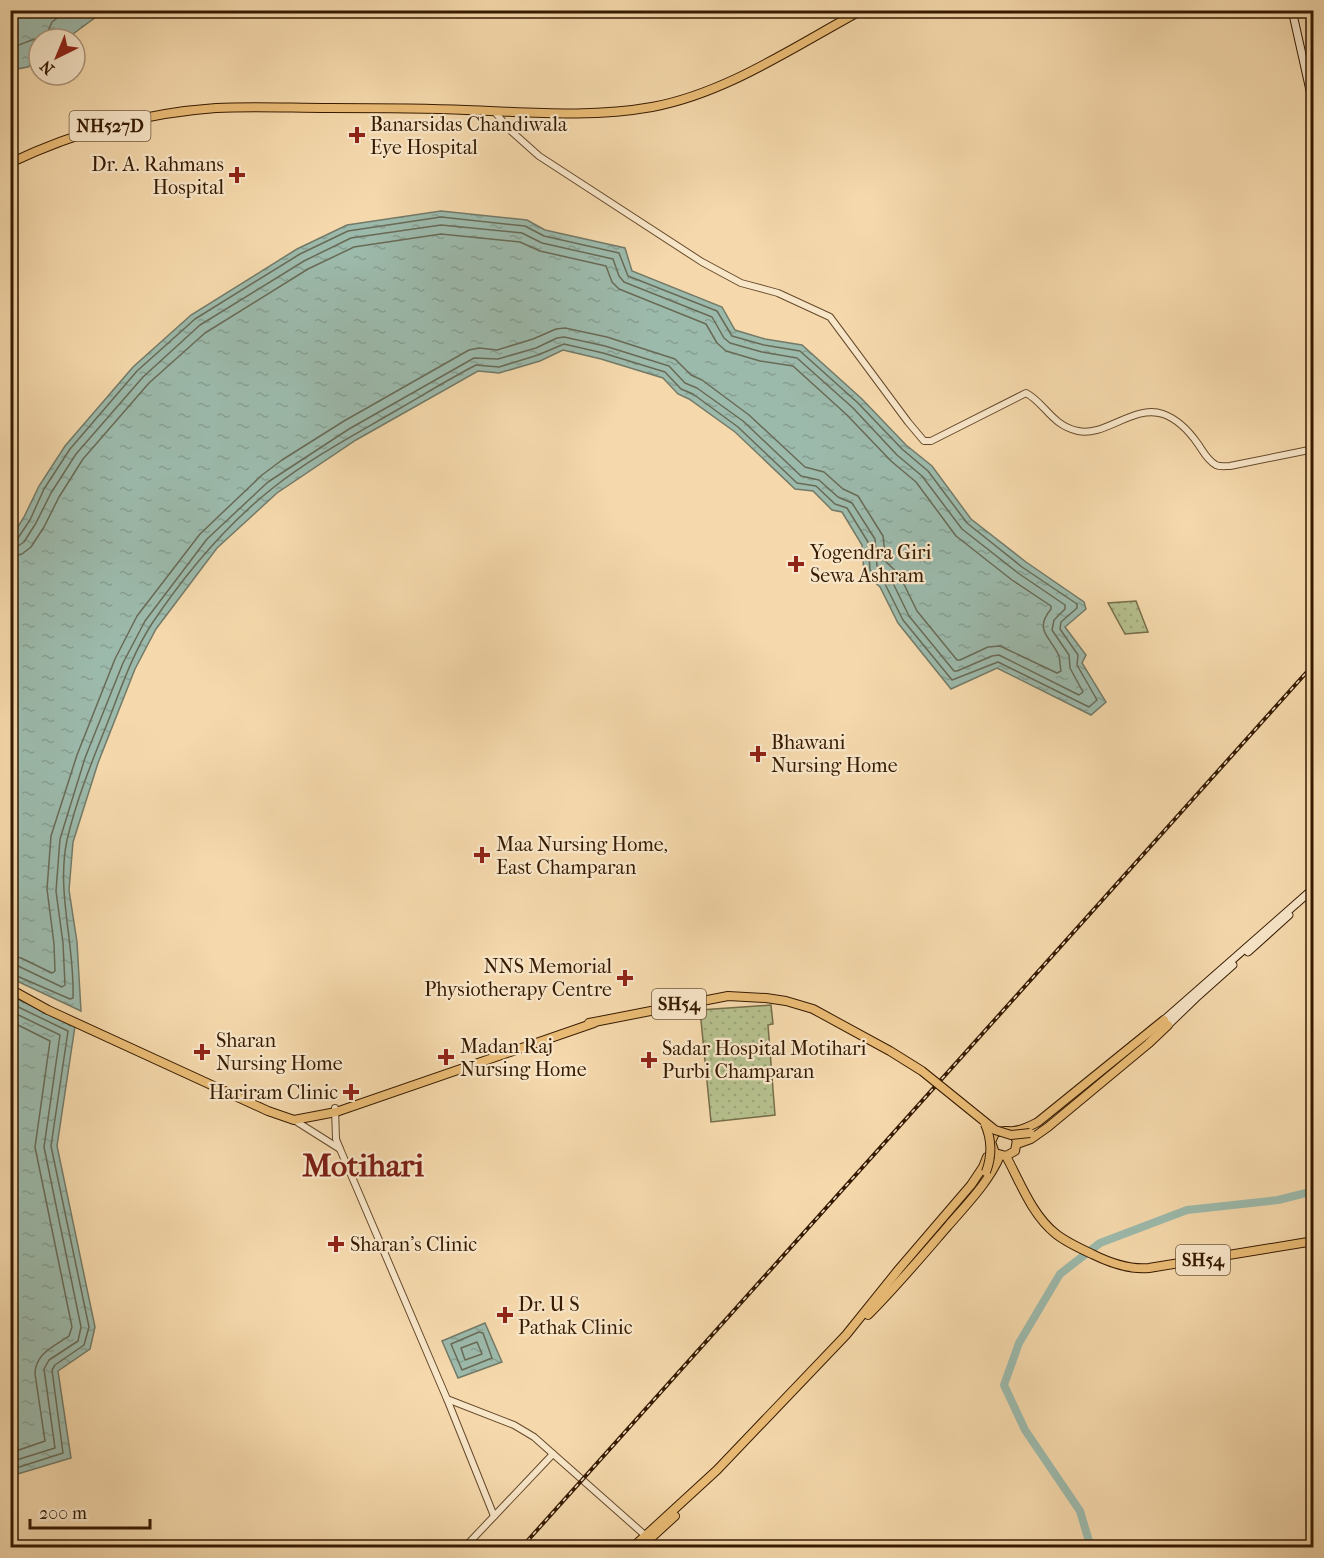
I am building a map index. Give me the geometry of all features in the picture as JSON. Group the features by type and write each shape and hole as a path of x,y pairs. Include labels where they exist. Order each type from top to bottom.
{"highway":[{"name":"NH527D","path":"10,163 59,142 103,128 214,108 608,112 645,108 670,103 740,75 862,10"}],"main road":[{"path":"1294,10 1314,87"},
{"path":"1294,10 1314,108"},
{"path":"984,1123 1002,1134 1016,1136 1030,1133 1042,1126 1155,1033 1314,888"},
{"path":"878,1301 971,1185 983,1167 995,1133 1028,1128 1038,1122 1166,1023 1314,894"},
{"path":"10,989 82,1026 268,1111 294,1120"},
{"name":"SH54","path":"294,1120 334,1110 594,1023 721,997 747,996 786,1001 813,1009 922,1071 984,1123"},
{"path":"1017,1144 1031,1139 1048,1127 1148,1044 1166,1023"},
{"path":"632,1548 719,1475 804,1387 986,1172 991,1146 984,1123"},
{"path":"878,1301 979,1190 1003,1156 1012,1154 1017,1140 1011,1132"},
{"name":"SH54","path":"991,1146 995,1153 1003,1156 1039,1216 1050,1228 1065,1241 1094,1256 1120,1265 1141,1269 1314,1241"},
{"path":"640,1548 647,1537"}],"street":[{"path":"494,111 526,147 538,156 702,262 741,283 778,293 830,317 924,441 931,441 1026,393 1052,418 1078,431 1094,430 1149,412 1161,413 1179,423 1197,442 1208,459 1219,466 1230,466 1314,449"},
{"path":"334,1110 336,1139 494,1516"},
{"path":"294,1120 340,1149"},
{"path":"447,1400 514,1425 534,1437 647,1537"},
{"path":"464,1548 553,1454"}],"green space":[{"path":"1136,601 1148,632 1125,634 1108,603"},
{"path":"771,1005 773,1024 768,1025 775,1115 711,1122 700,1010"}],"water":[{"path":"11,10 104,10 82,27 27,27 27,67 11,70"},
{"path":"441,211 527,220 545,230 625,248 632,271 722,307 735,330 765,339 802,345 862,399 906,445 932,466 971,519 1026,562 1084,602 1086,609 1065,627 1086,655 1082,663 1106,702 1091,715 997,668 951,689 898,623 880,587 864,573 862,545 842,512 832,510 813,491 795,489 735,432 689,399 678,394 663,378 563,350 540,361 499,373 478,371 356,440 277,493 217,548 156,629 135,669 98,763 73,842 69,890 77,942 81,1011 17,981 10,977 11,538 39,486 65,446 133,367 191,315 297,249 347,225"},
{"path":"11,996 75,1026 57,1146 95,1327 90,1349 58,1371 71,1458 11,1476"},
{"path":"485,1323 502,1362 458,1378 442,1341"}],"waterway":[{"path":"1091,1548 1080,1511 1025,1430 1004,1385 1019,1343 1060,1274 1100,1243 1187,1210 1278,1200 1314,1191"}],"railway":[{"path":"521,1548 1314,664"}],"place":[{"name":"Banarsidas Chandiwala Eye Hospital","path":"357,135"},
{"name":"Dr. A. Rahmans Hospital","path":"237,175"},
{"name":"Yogendra Giri Sewa Ashram","path":"796,564"},
{"name":"Bhawani Nursing Home","path":"758,754"},
{"name":"Maa Nursing Home, East Champaran","path":"482,855"},
{"name":"NNS Memorial Physiotherapy Centre","path":"625,978"},
{"name":"Sharan Nursing Home","path":"202,1052"},
{"name":"Madan Raj Nursing Home","path":"446,1057"},
{"name":"Sadar Hospital Motihari Purbi Champaran","path":"649,1060"},
{"name":"Hariram Clinic","path":"351,1092"},
{"name":"Sharan's Clinic","path":"336,1244"},
{"name":"Dr. U S Pathak Clinic","path":"505,1315"}],"district":[{"name":"Motihari","path":"363,1165"}]}
